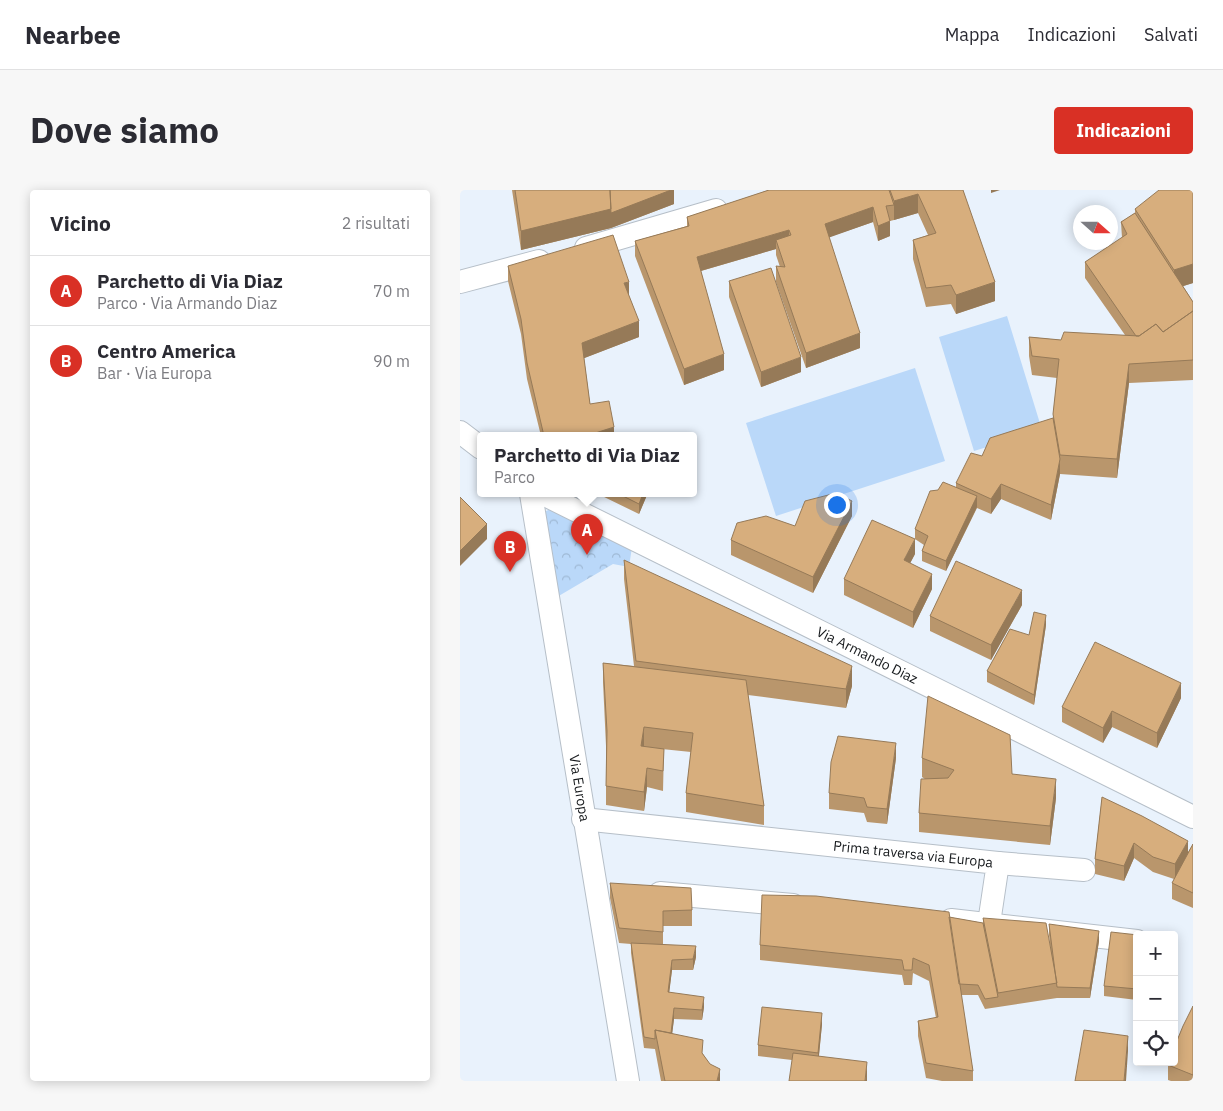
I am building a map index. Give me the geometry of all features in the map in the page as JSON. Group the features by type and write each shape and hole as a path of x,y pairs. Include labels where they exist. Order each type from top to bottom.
{"street":[{"path":"460,282 734,204"},
{"path":"460,432 477,445"},
{"name":"Via Europa","path":"531,497 583,819 604,887 628,1081"},
{"name":"Via Armando Diaz","path":"549,497 1193,817"},
{"name":"Prima traversa via Europa","path":"583,819 998,863 989,923"},
{"path":"998,863 1084,870"},
{"path":"644,891 812,907"},
{"path":"930,918 989,923 1133,941"}],"green space":[{"path":"1007,316 1042,430 974,451 939,337"},
{"path":"915,368 945,461 776,516 746,423"},
{"path":"550,509 632,547 629,567 613,564 557,597 541,514"}],"building":[{"path":"515,190 610,190 611,209 521,231"},
{"path":"610,190 671,190 611,213"},
{"path":"769,190 889,190 894,205 886,206 890,221 878,226 873,207 825,224 860,333 806,353 776,266 785,267 776,240 791,235 789,230 697,257 724,354 684,369 635,241 689,226 687,217"},
{"path":"890,190 963,190 995,282 956,295 951,285 926,288 913,240 936,233 918,194 894,201"},
{"path":"1159,190 1193,190 1193,264 1174,270 1135,209"},
{"path":"1135,213 1193,302 1193,311 1163,332 1156,324 1139,336 1136,336 1085,262 1103,250 1118,250 1118,240 1127,234 1121,222"},
{"path":"613,235 629,282 624,283 639,321 582,343 590,404 609,401 614,427 598,432 543,432 527,363 521,319 508,266"},
{"path":"771,268 801,357 761,372 729,281"},
{"path":"1193,311 1193,360 1129,364 1117,459 1060,455 1053,414 1059,359 1032,356 1029,337 1061,340 1064,332 1139,336 1156,324 1163,332"},
{"path":"1053,418 1060,459 1051,505 1001,484 991,499 956,483 971,453 982,456 990,438"},
{"path":"943,482 977,496 946,561 922,551 928,536 915,529 930,491 938,490"},
{"path":"836,493 852,501 813,577 731,540 737,523 766,516 795,526 805,501"},
{"path":"460,497 487,524 460,551"},
{"path":"625,497 642,497 639,504"},
{"path":"872,520 915,539 904,560 932,574 913,612 844,579"},
{"path":"624,560 852,666 846,689 636,661"},
{"path":"956,561 1022,590 991,645 930,616"},
{"path":"1034,612 1046,615 1034,695 987,671 1010,629 1029,635"},
{"path":"1095,642 1181,683 1157,733 1112,711 1103,728 1062,707"},
{"path":"603,663 746,680 764,806 686,793 693,733 644,727 641,746 664,749 663,771 647,768 644,792 606,786 607,731"},
{"path":"928,696 1010,735 1012,774 1056,779 1050,826 919,813 921,779 948,778 954,770 922,758"},
{"path":"838,736 896,743 887,809 867,807 864,798 829,793 831,762"},
{"path":"1102,797 1188,841 1175,864 1153,857 1134,843 1124,866 1095,859"},
{"path":"1193,844 1193,893 1172,883"},
{"path":"610,883 691,888 692,910 663,911 663,932 619,928"},
{"path":"762,895 816,896 949,912 973,1071 926,1063 918,1021 938,1017 929,965 913,958 912,970 904,970 902,960 760,945"},
{"path":"949,917 983,923 998,997 985,999 978,985 959,984"},
{"path":"983,918 1046,923 1057,983 998,993"},
{"path":"1049,924 1099,931 1090,988 1057,987"},
{"path":"1111,932 1133,934 1133,989 1104,986"},
{"path":"631,943 696,946 693,959 672,960 668,992 704,997 702,1010 674,1008 671,1033 655,1030 655,1039 644,1037"},
{"path":"1193,1006 1193,1075 1170,1066 1178,1066 1178,1038"},
{"path":"762,1007 822,1013 818,1053 758,1045"},
{"path":"655,1030 703,1040 702,1053 710,1064 720,1069 717,1081 665,1081"},
{"path":"1084,1030 1128,1036 1124,1081 1075,1081"},
{"path":"793,1053 867,1062 865,1081 789,1081"}],"place":[{"name":"Parchetto di Via Diaz","path":"587,555"},
{"name":"Centro America","path":"510,572"}]}
